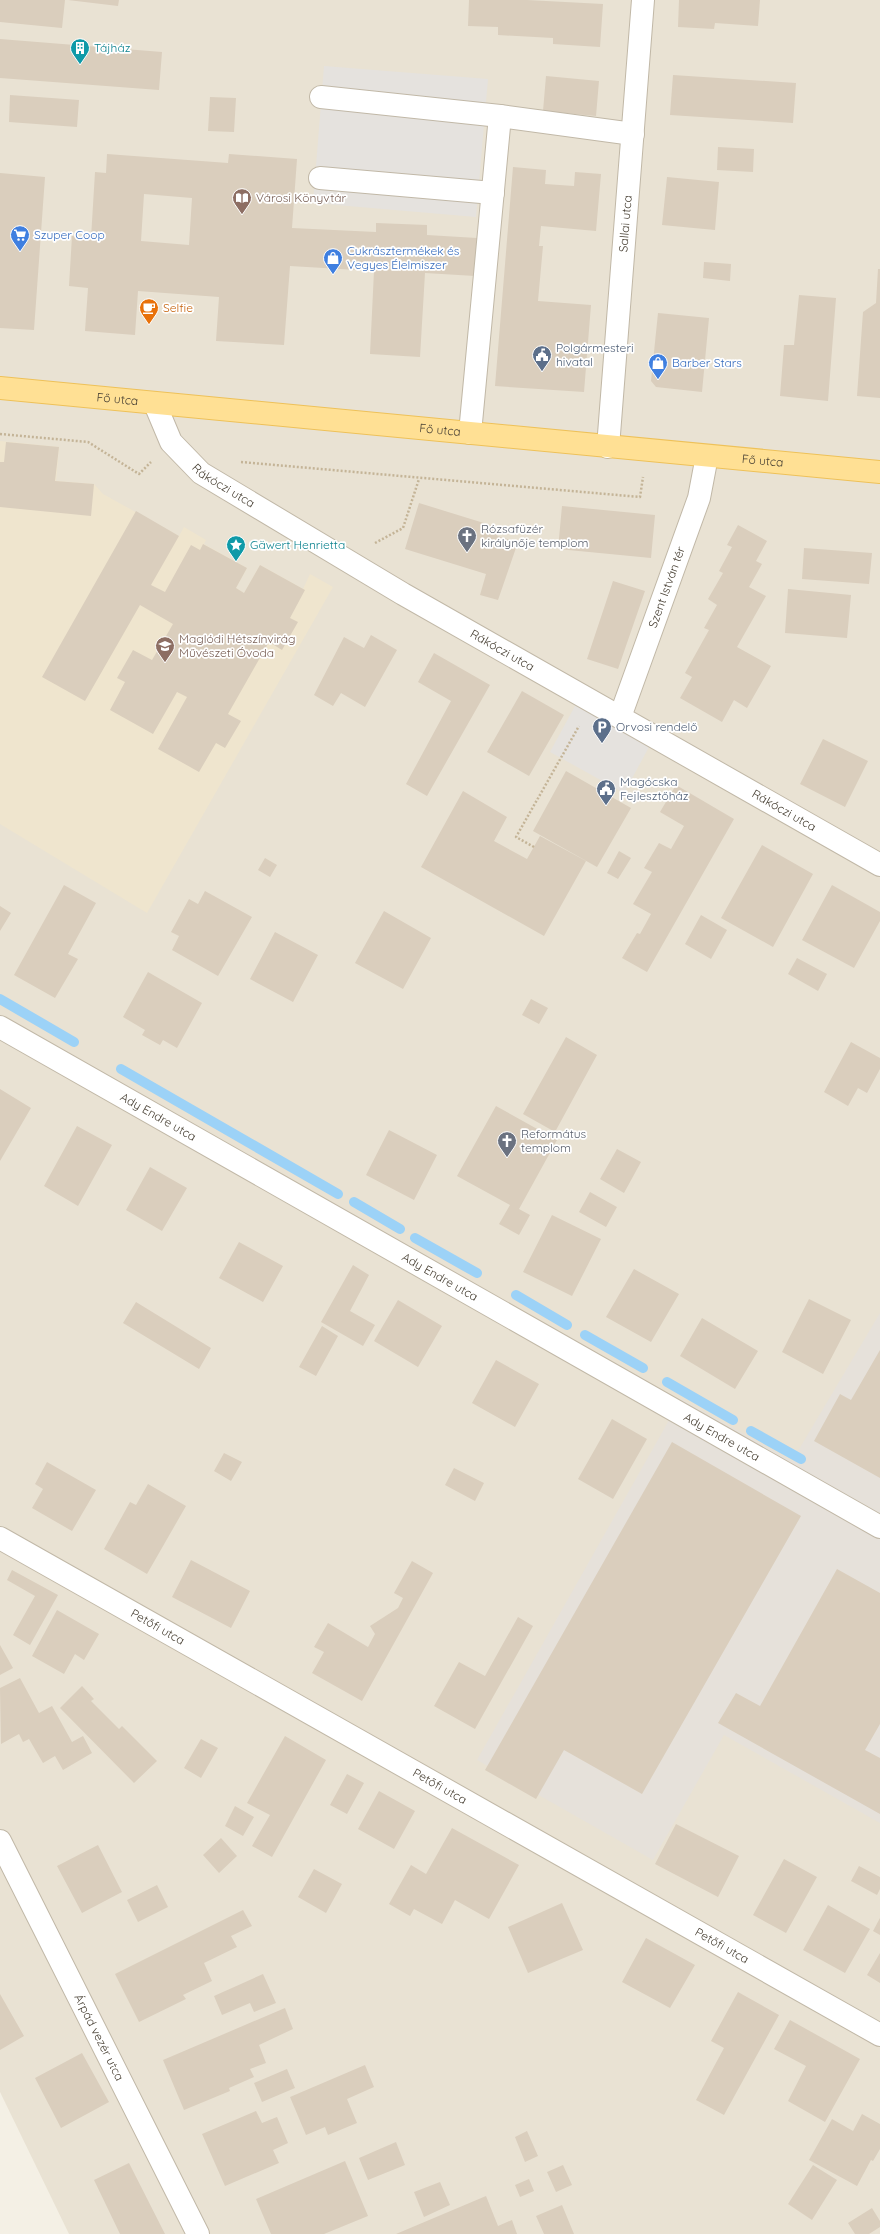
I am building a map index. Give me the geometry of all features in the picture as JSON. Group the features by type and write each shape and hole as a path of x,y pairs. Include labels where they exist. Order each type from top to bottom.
{"main road":[{"name":"Fő utca","path":"0,388 880,472"}],"street":[{"name":"Sallai utca","path":"608,447 643,0"},
{"path":"321,97 500,116 633,134"},
{"path":"470,433 500,116"},
{"path":"320,178 493,193"},
{"name":"Rákóczi utca","path":"155,404 171,442 201,472 403,594 880,865"},
{"name":"Szent István tér","path":"620,716 699,498 707,456"},
{"name":"Ady Endre utca","path":"0,1027 880,1527"},
{"name":"Petőfi utca","path":"0,1538 880,2035"},
{"name":"Árpád vezér utca","path":"0,1841 198,2234"}],"path":[{"path":"0,434 88,442 139,474 171,442"},
{"path":"201,472 211,459 419,479 640,497 648,450"},
{"path":"360,568 375,542 403,528 419,479"},
{"path":"534,847 516,837 593,702"}],"shaded area":[{"path":"0,0 880,0 880,2234 69,2234 0,2092"},
{"path":"324,66 488,79 476,217 313,203"},
{"name":"Maglódi Hétszínvirág Művészeti Óvoda","path":"0,441 59,447 56,481 94,484 103,494 179,536 184,527 206,540 204,544 247,568 236,588 244,593 260,565 303,589 310,574 333,587 147,913 0,824"},
{"name":"Orvosi rendelő","path":"581,695 655,736 624,793 550,752"},
{"path":"880,1313 880,1823 724,1735 653,1860 477,1760 681,1399 792,1461"}],"building":[{"path":"0,0 65,0 62,28 0,22"},
{"path":"68,0 119,0 118,6"},
{"path":"469,0 527,0 603,4 600,47 553,44 553,38 498,35 498,27 468,26"},
{"path":"679,0 760,0 758,26 715,23 714,29 678,27"},
{"name":"Tájház","path":"0,39 162,52 159,90 0,78"},
{"path":"673,75 796,83 793,123 670,115"},
{"path":"546,76 599,81 596,116 543,111"},
{"path":"10,95 79,100 77,127 9,122"},
{"path":"210,97 236,98 234,132 208,131"},
{"path":"718,147 754,149 753,172 717,170"},
{"path":"107,154 228,163 229,154 297,159 292,228 376,232 376,223 427,225 427,235 477,238 475,276 425,273 420,357 370,354 374,271 290,266 284,345 216,341 219,297 138,291 135,335 85,331 88,288 69,286 72,236 91,238 95,172 106,173","holes":["144,194 192,198 189,245 141,241"]},
{"path":"513,167 546,170 545,184 574,186 575,172 601,174 596,231 541,226 539,246 543,246 538,301 591,305 584,392 495,386"},
{"name":"Szuper Coop","path":"0,173 45,177 34,330 0,328"},
{"path":"667,177 719,182 715,230 662,225"},
{"path":"704,262 731,264 730,281 703,278"},
{"path":"878,269 880,269 880,398 857,396 863,312 876,303"},
{"path":"799,295 836,298 828,401 780,396 784,345 794,345"},
{"path":"658,313 709,318 702,392 656,387 651,381"},
{"path":"6,442 59,447 55,481 94,484 91,516 0,507 0,462 4,462"},
{"name":"Rózsafüzér királynője templom","path":"419,503 500,528 497,536 518,542 498,600 480,595 486,574 405,549"},
{"path":"562,506 655,515 651,558 558,549"},
{"path":"136,511 179,536 151,585 165,592 191,545 200,550 203,544 247,568 236,588 244,593 260,565 305,590 290,618 298,622 282,650 269,642 228,714 241,721 225,748 216,743 199,772 158,749 187,697 177,692 153,734 110,710 125,682 117,678 133,650 152,660 173,624 140,605 85,701 42,677"},
{"path":"738,525 767,541 756,561 762,564 749,587 766,596 737,647 771,666 747,708 734,700 722,722 680,698 692,677 685,673 709,630 704,628 717,605 708,599 723,573 719,571 732,547 727,545"},
{"path":"804,548 872,553 869,584 802,579"},
{"path":"613,581 645,591 618,669 587,659"},
{"path":"788,589 851,595 847,638 785,633"},
{"path":"371,635 397,650 365,707 341,693 333,706 314,695 344,637 364,648"},
{"path":"434,653 490,685 427,796 406,784 451,701 418,682"},
{"path":"522,691 564,715 529,776 487,752"},
{"path":"823,739 868,761 845,807 800,784"},
{"path":"566,771 631,808 597,867 533,831"},
{"path":"676,785 734,819 647,972 622,958 637,933 640,934 651,914 633,904 652,872 644,868 659,843 671,849 684,826 660,812"},
{"path":"463,791 507,817 494,841 527,859 540,836 586,861 544,936 421,867"},
{"path":"762,845 813,874 773,947 721,918"},
{"path":"619,851 631,858 618,879 607,873"},
{"path":"265,858 277,865 270,877 258,870"},
{"path":"64,885 96,903 68,954 78,959 55,998 14,975"},
{"path":"832,885 880,912 880,921 854,968 802,940"},
{"path":"205,891 252,917 218,976 172,950 179,936 171,932 189,899 198,904"},
{"path":"0,906 11,913 0,931"},
{"path":"384,911 431,938 403,989 355,963"},
{"path":"701,915 727,930 711,959 685,944"},
{"path":"275,932 318,955 293,1002 250,979"},
{"path":"797,958 827,974 818,991 788,974"},
{"path":"148,972 202,1003 177,1048 163,1040 160,1045 142,1035 145,1030 123,1017"},
{"path":"531,999 548,1008 539,1024 522,1015"},
{"path":"566,1037 597,1055 555,1132 523,1114"},
{"path":"851,1042 880,1058 880,1069 867,1093 858,1088 848,1106 824,1092"},
{"path":"0,1089 31,1108 0,1161"},
{"name":"Református templom","path":"496,1106 557,1140 519,1209 530,1215 519,1235 499,1224 510,1205 457,1176"},
{"path":"77,1126 112,1145 78,1206 44,1186"},
{"path":"389,1130 437,1155 414,1200 366,1175"},
{"path":"617,1149 641,1162 624,1193 600,1179"},
{"path":"150,1167 187,1188 162,1231 126,1210"},
{"path":"590,1192 617,1207 606,1227 579,1212"},
{"path":"552,1215 601,1239 572,1296 523,1272"},
{"path":"239,1242 283,1266 263,1302 219,1278"},
{"path":"353,1265 369,1275 350,1311 375,1325 363,1346 321,1322"},
{"path":"634,1269 679,1294 651,1342 606,1317"},
{"path":"809,1299 851,1320 823,1374 782,1352"},
{"path":"398,1300 442,1326 418,1367 374,1341"},
{"path":"136,1302 211,1348 199,1369 123,1323"},
{"path":"702,1318 758,1351 735,1389 680,1356"},
{"path":"322,1326 338,1336 316,1376 299,1367"},
{"path":"880,1350 880,1478 814,1441 840,1394 851,1400"},
{"path":"496,1360 539,1384 515,1427 472,1403"},
{"path":"612,1419 647,1439 613,1499 578,1479"},
{"path":"672,1442 801,1516 642,1794 564,1750 536,1799 485,1770"},
{"path":"224,1453 242,1462 231,1481 214,1471"},
{"path":"47,1462 96,1490 72,1531 32,1508 43,1489 35,1484"},
{"path":"454,1468 484,1483 475,1501 445,1485"},
{"path":"148,1484 186,1506 147,1574 104,1549 130,1502 136,1505"},
{"path":"191,1560 250,1591 231,1628 172,1597"},
{"path":"412,1561 433,1573 362,1701 312,1673 324,1652 314,1647 328,1623 368,1647 375,1634 370,1626 398,1608 403,1598 394,1593"},
{"path":"837,1569 880,1593 880,1724 865,1750 880,1758 880,1814 718,1723 736,1693 760,1706"},
{"path":"12,1570 58,1595 30,1645 13,1635 35,1596 7,1580"},
{"path":"57,1610 99,1634 84,1660 75,1654 64,1674 32,1656"},
{"path":"518,1617 533,1626 475,1729 434,1706 459,1662 485,1676"},
{"path":"0,1645 13,1668 0,1675"},
{"path":"20,1678 39,1713 52,1706 72,1742 83,1736 92,1753 63,1770 55,1756 43,1763 29,1739 23,1742 19,1734 1,1744 0,1688"},
{"path":"82,1686 94,1699 91,1701 119,1729 122,1726 157,1761 134,1783 60,1708"},
{"path":"285,1736 326,1760 272,1857 252,1846 270,1815 247,1803"},
{"path":"201,1739 218,1748 201,1778 184,1768"},
{"path":"347,1774 364,1783 347,1814 330,1805"},
{"path":"379,1791 415,1811 394,1849 358,1829"},
{"path":"235,1806 254,1817 243,1836 225,1826"},
{"path":"676,1824 739,1856 718,1897 655,1864"},
{"path":"452,1828 519,1865 489,1919 455,1900 442,1924 414,1909 410,1916 389,1904 411,1865 426,1874"},
{"path":"221,1838 237,1856 219,1873 203,1855"},
{"path":"98,1845 122,1892 82,1913 57,1866"},
{"path":"784,1859 817,1877 786,1933 753,1915"},
{"path":"859,1866 880,1877 880,1889 877,1895 851,1881"},
{"path":"314,1869 342,1884 326,1913 298,1897"},
{"path":"157,1885 168,1907 138,1922 127,1900"},
{"path":"562,1903 583,1950 528,1973 508,1927"},
{"path":"828,1905 870,1929 845,1973 803,1950"},
{"path":"243,1910 252,1926 231,1936 237,1947 204,1963 212,1981 183,1995 186,1999 139,2022 115,1974"},
{"path":"880,1918 880,1935 873,1931"},
{"path":"646,1938 695,1965 670,2008 622,1982"},
{"path":"880,1953 880,1983 867,1975"},
{"path":"263,1974 276,2003 254,2012 250,2003 222,2015 214,1996"},
{"path":"738,1992 779,2015 724,2115 696,2100 724,2048 711,2041"},
{"path":"0,1994 24,2036 0,2050"},
{"path":"285,2008 293,2029 259,2045 266,2063 250,2069 254,2077 229,2088 230,2091 184,2110 163,2060"},
{"path":"790,2020 860,2059 825,2122 788,2101 806,2066 774,2049"},
{"path":"82,2053 109,2102 61,2128 35,2078"},
{"path":"365,2065 374,2087 347,2099 357,2123 328,2135 325,2127 306,2135 290,2097"},
{"path":"287,2069 295,2088 262,2102 254,2083"},
{"path":"256,2111 262,2123 277,2117 288,2143 273,2150 279,2163 225,2186 202,2134"},
{"path":"862,2114 880,2124 880,2149 873,2161 871,2160 857,2186 809,2160 832,2119 853,2131"},
{"path":"527,2131 538,2156 525,2162 515,2137"},
{"path":"396,2142 405,2165 368,2180 359,2158"},
{"path":"345,2161 368,2216 324,2234 271,2234 256,2199"},
{"path":"129,2163 165,2234 120,2234 94,2180"},
{"path":"563,2165 572,2185 556,2192 547,2172"},
{"path":"813,2165 837,2180 812,2220 788,2204"},
{"path":"529,2179 534,2191 520,2197 515,2185"},
{"path":"440,2182 450,2205 424,2217 414,2192"},
{"path":"486,2196 498,2226 512,2220 517,2234 396,2234"},
{"path":"562,2205 574,2234 544,2234 536,2216"},
{"path":"872,2208 880,2221 880,2227 869,2234 855,2234 848,2223"}],"waterway":[{"path":"0,999 74,1042"},
{"path":"121,1069 338,1194"},
{"path":"354,1202 400,1229"},
{"path":"415,1238 477,1273"},
{"path":"516,1295 567,1325"},
{"path":"585,1335 643,1368"},
{"path":"667,1382 733,1420"},
{"path":"751,1431 801,1459"}],"place":[{"name":"Tájház","path":"80,65"},
{"name":"Városi Könyvtár","path":"242,215"},
{"name":"Szuper Coop","path":"20,252"},
{"name":"Cukrásztermékek és Vegyes Élelmiszer","path":"333,275"},
{"name":"Selfie","path":"149,325"},
{"name":"Polgármesteri hivatal","path":"542,372"},
{"name":"Barber Stars","path":"658,380"},
{"name":"Rózsafüzér királynője templom","path":"467,553"},
{"name":"Gäwert Henrietta","path":"236,562"},
{"name":"Maglódi Hétszínvirág Művészeti Óvoda","path":"165,663"},
{"name":"Orvosi rendelő","path":"602,744"},
{"name":"Magócska Fejlesztőház","path":"606,806"},
{"name":"Református templom","path":"507,1158"}]}
